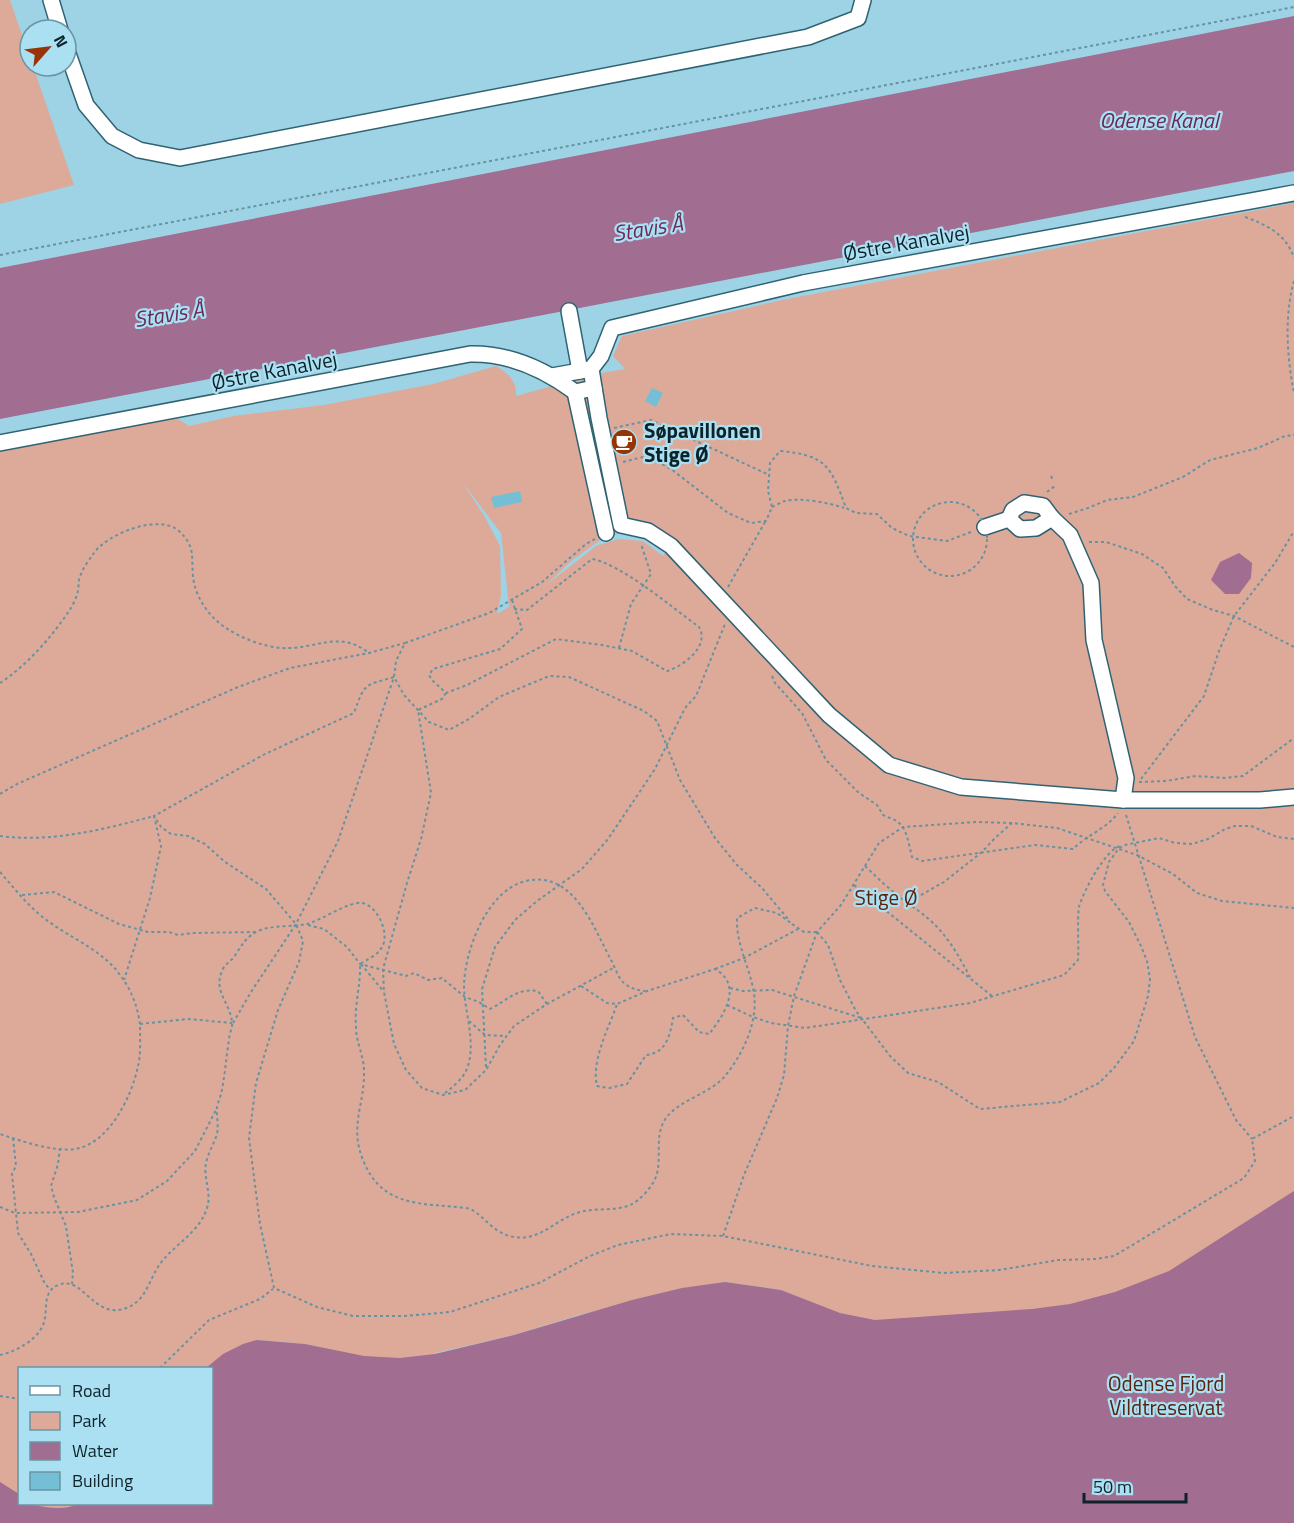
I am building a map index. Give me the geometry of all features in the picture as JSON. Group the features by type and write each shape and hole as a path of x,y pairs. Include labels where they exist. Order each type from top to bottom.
{"street":[{"path":"51,0 56,18"},
{"path":"77,78 86,105 112,136 139,150 180,158 808,37 858,18 863,0"},
{"name":"Østre Kanalvej","path":"585,370 601,356 612,328 803,283 1294,193"},
{"path":"569,310 585,370 594,388 621,525 648,531 670,546 829,715 889,765 961,787 1123,801 1260,800 1294,796"},
{"name":"Østre Kanalvej","path":"0,442 470,354 510,358 552,376 575,392"},
{"path":"552,376 585,370"},
{"path":"594,388 575,392 606,533"},
{"path":"986,527 1009,519 1013,510 1024,503 1043,506 1070,536 1091,583 1094,640 1126,778 1123,801"},
{"path":"1009,519 1020,529 1036,528 1052,518"}],"path":[{"path":"0,255 1294,6"},
{"path":"1245,217 1278,232 1294,258"},
{"path":"1294,281 1289,298 1288,341 1288,361 1294,393"},
{"path":"1288,341 1294,345"},
{"path":"601,430 651,420 770,474"},
{"path":"1052,518 1107,500 1133,497 1183,477 1210,460 1258,448 1285,436 1294,435"},
{"path":"486,1070 482,989 495,947 515,920 582,869 609,839 655,769 685,708 696,696 725,605 766,521 771,507 768,491 770,463 780,451 801,453 824,464 834,476 846,508"},
{"path":"608,466 647,456 671,469 728,513 751,523 766,521"},
{"path":"771,507 786,500 833,504 856,513 877,514 892,528 912,536 947,541 986,527"},
{"path":"948,501 959,502 971,508 986,527 986,548 981,560 966,573 953,577 940,576 923,566 915,554 912,536 916,522 924,512 935,505 948,501"},
{"path":"0,683 12,675 46,641 70,609 78,591 80,577 95,551 117,536 146,524 160,523 177,529 191,546 196,592 206,609 226,628 262,645 281,648 342,640 358,645 369,653"},
{"path":"619,648 631,604 651,574 636,528"},
{"path":"772,672 775,683 797,707 810,727 826,760 859,793 877,805 883,815 897,821 903,827 908,836 912,857 916,860 1035,845 1073,849 1084,837 1115,818 1123,801 1204,696 1234,616 1275,563 1294,531"},
{"path":"0,794 17,784 238,687 290,668 369,653 405,643 489,613 542,582 586,544 606,533"},
{"path":"1070,536 1091,543 1106,542 1142,554 1163,568 1187,599 1234,616 1294,647"},
{"path":"418,710 442,699 446,693 467,685 556,639 632,651 667,671 674,669 695,653 702,644 704,634 699,627 644,586 609,564 592,558 527,610 514,609"},
{"path":"446,693 432,680 430,672 433,669 500,649 522,629 512,600"},
{"path":"0,1207 15,1213 78,1212 137,1200 160,1186 195,1151 221,1095 232,1023 296,924 338,841 394,677 396,661 405,643"},
{"path":"394,677 404,695 429,722 449,730 469,719 499,697 549,676 569,677 644,711 657,721 681,780 716,838 737,865 779,905 791,924"},
{"path":"0,836 20,839 66,836 154,816 265,754 354,713 360,691 369,684 394,677"},
{"path":"418,710 431,793 421,839 383,969 384,992 394,1044 406,1070 422,1088 443,1095 465,1090 486,1070 514,1026 547,1004 615,967"},
{"path":"1138,782 1166,781 1196,776 1225,778 1243,776 1294,738"},
{"path":"274,1288 317,1307 353,1316 404,1316 450,1312 539,1283 590,1256 618,1245 671,1234 723,1236 872,1266 944,1273 999,1270 1059,1260 1114,1256 1244,1178 1256,1161 1252,1140 1236,1120 1195,1037 1137,855 1123,801"},
{"path":"154,816 161,827 171,834 188,836 205,844 225,862 266,889 296,924 303,941 299,963 278,1010 256,1083 249,1137 260,1224 274,1288"},
{"path":"124,981 150,898 161,846 154,816"},
{"path":"723,1236 744,1175 777,1098 784,1075 788,1026 794,996 817,932 842,905 879,843 903,827 976,822 1057,828 1137,855 1173,874 1197,893 1222,901 1294,908"},
{"path":"907,903 944,882 982,852 1012,823"},
{"path":"727,1005 753,1017 805,1028 970,1003 1064,975 1078,960 1080,907 1093,878 1114,847 1160,838 1175,843 1192,844 1235,826 1251,826 1277,837 1294,839"},
{"path":"817,932 828,945 840,980 856,1011 890,1056 908,1073 938,1082 980,1109 1060,1102 1098,1083 1114,1068 1134,1041 1148,996 1150,979 1147,961 1133,928 1103,885 1109,862 1119,848 1125,845"},
{"path":"865,866 907,903 927,915 954,946 970,979"},
{"path":"0,872 45,920 78,939 119,973 132,994 140,1024 139,1065 118,1116 103,1136 76,1149 42,1146 0,1134"},
{"path":"443,1095 460,1081 468,1065 469,1021 465,997 467,961 474,936 488,911 503,893 522,882 541,878 567,890 580,904 623,982 634,990 646,992"},
{"path":"854,885 992,996"},
{"path":"21,896 54,892 119,924 148,932 169,932 178,935 256,932"},
{"path":"306,924 352,903 363,903 371,908 386,935 382,948 360,964"},
{"path":"360,964 361,981 356,1026 364,1072 356,1123 357,1140 362,1160 373,1180 389,1194 407,1202 469,1208 500,1234 515,1238 538,1234 573,1214 630,1205 646,1193 656,1177 659,1137 665,1119 673,1111 724,1077 743,1050 753,1017 754,989 744,958 737,918 755,908 777,913 804,933 817,932"},
{"path":"232,1023 218,987 222,969 243,943 260,930 296,924 324,929 347,947 384,992"},
{"path":"581,986 607,1003 617,1004 744,958 799,929"},
{"path":"360,964 406,976 414,974 428,980 442,978 465,997 490,1009 511,995 528,990 538,991 547,1004"},
{"path":"617,1004 594,1076 597,1086 609,1088 627,1084 646,1055 655,1054 666,1044 673,1018 683,1015 699,1032 709,1034 727,1005 730,988 724,975 715,969"},
{"path":"730,988 743,991 772,990 862,1019"},
{"path":"140,1024 188,1019 232,1023"},
{"path":"469,1021 485,1035 507,1036"},
{"path":"0,1355 29,1342 38,1332 47,1312 47,1295 51,1289 64,1283 72,1284 105,1309 115,1311 133,1305 146,1291 160,1264 199,1223 207,1208 208,1185 205,1169 217,1132 217,1107"},
{"path":"1252,1140 1294,1116"},
{"path":"13,1138 16,1166 12,1174 18,1233 45,1284 51,1289"},
{"path":"60,1148 51,1186 66,1226 73,1273 72,1284"},
{"path":"161,1367 209,1320 260,1299 274,1288"},
{"path":"0,1396 18,1399"}],"green space":[{"path":"0,0 10,0 18,24 18,78 37,78 74,185 0,204"},
{"name":"Stige Ø","path":"1294,203 1294,1523 0,1523 0,452 175,417 189,426 233,416 324,405 433,384 496,366 511,378 516,396 596,374 625,369 613,356 622,336 787,299","holes":["462,482 501,533 509,607 497,614 501,595 500,546 485,517","623,532 670,544 663,556 643,541 619,539 596,546 545,586 570,562 600,540","725,1282 781,1290 826,1308 431,1354 514,1335 579,1315"]}],"water":[{"name":"Odense Kanal","path":"1294,16 1294,171 0,419 0,268"},
{"path":"1239,553 1252,563 1251,578 1239,594 1225,594 1211,580 1220,562"},
{"name":"Odense Fjord Vildtreservat","path":"1294,1191 1294,1523 0,1523 0,1482 18,1493 18,1505 63,1508 75,1505 213,1505 213,1367 207,1367 223,1354 257,1340 305,1344 364,1356 400,1358 435,1354 514,1335 632,1300 682,1288 725,1282 781,1290 840,1313 875,1320 1032,1309 1070,1304 1115,1292 1169,1271"}],"building":[{"path":"652,388 663,393 656,407 645,401"},
{"path":"520,491 522,502 494,508 491,497"}],"place":[{"name":"Søpavillonen Stige Ø","path":"624,442"}],"water label":[{"name":"Stavis Å","path":"648,228"},
{"name":"Stavis Å","path":"169,314"}]}
